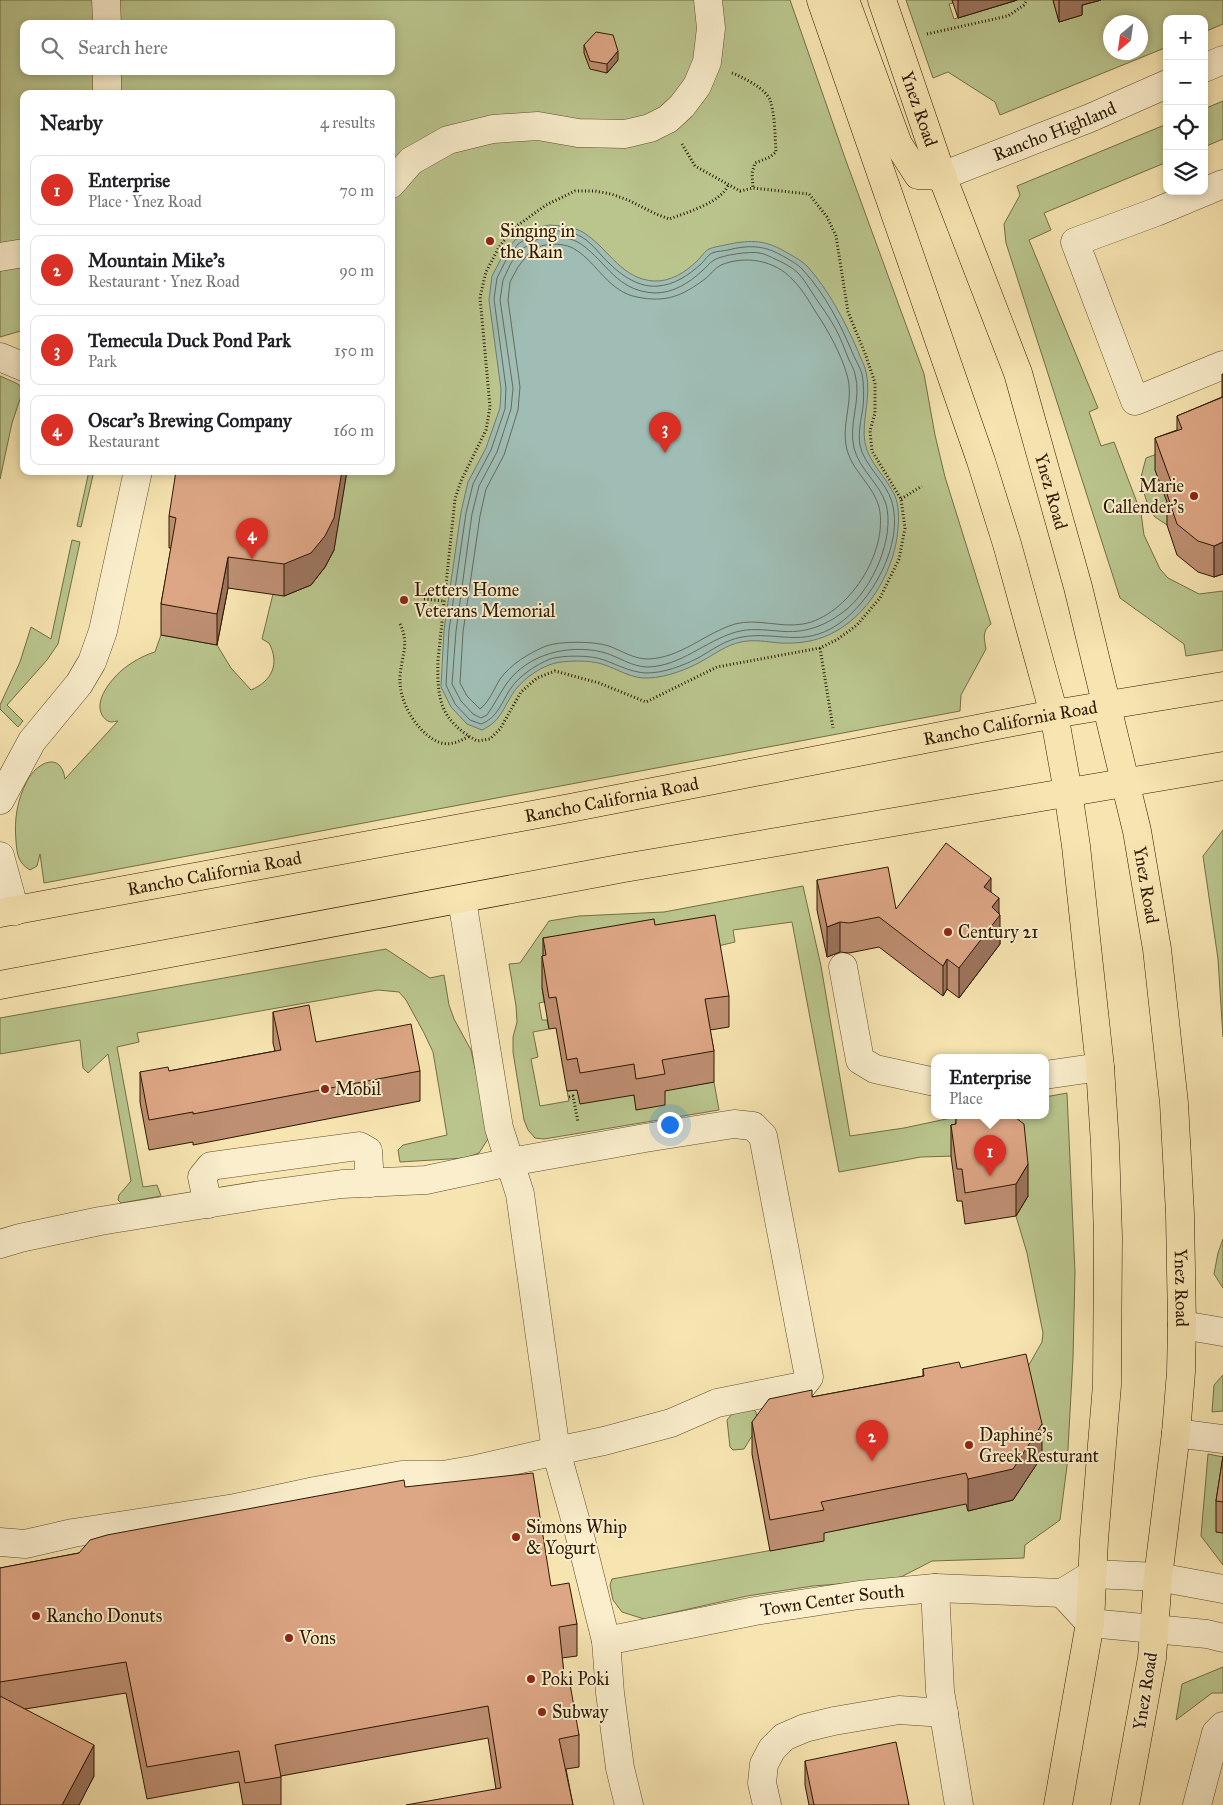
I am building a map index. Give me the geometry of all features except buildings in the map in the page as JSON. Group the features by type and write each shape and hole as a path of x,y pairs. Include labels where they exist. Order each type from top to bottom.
{"main road":[{"path":"821,0 981,461 1007,544 1054,714 1077,855 1100,1067 1105,1144 1108,1237 1107,1385 1090,1623 1058,1805"},
{"path":"845,0 898,144 918,175 942,176"},
{"name":"Ynez Road","path":"882,0 942,176 1018,373 1078,587 1137,831 1157,949 1174,1103 1181,1242 1182,1325 1176,1433 1158,1577 1150,1672 1125,1805"},
{"name":"Rancho California Road","path":"7,912 561,810 1054,714 1106,707 1223,686"},
{"path":"0,984 462,900 624,868 1223,766"}],"street":[{"path":"106,0 107,20"},
{"path":"395,179 411,160 448,140 493,129 538,126 578,133 625,134 650,128 668,119 682,106 698,86 708,62 711,28 708,0"},
{"path":"107,75 108,90"},
{"name":"Rancho Highland","path":"942,176 1090,118 1163,86"},
{"path":"1223,184 1156,212 1074,242 1135,401 1223,365"},
{"path":"0,257 20,254"},
{"path":"0,357 20,365"},
{"path":"0,800 32,741 79,684 92,662 103,630 137,475"},
{"path":"0,856 7,912"},
{"path":"462,900 499,1128 520,1194 556,1451 581,1540 606,1641 610,1693 619,1759 629,1805"},
{"path":"843,966 860,1060 875,1069 931,1081"},
{"path":"1049,1074 1100,1067"},
{"path":"0,1244 100,1221 208,1204 333,1185 426,1180 510,1162 734,1124 753,1126 763,1136 809,1377 802,1386 717,1403 670,1424 604,1441 477,1469 443,1475 402,1475 235,1508 74,1533 26,1544 0,1542"},
{"path":"208,1204 202,1177 211,1166 360,1146 368,1150 370,1183"},
{"path":"1182,1325 1223,1332"},
{"path":"1176,1433 1223,1440"},
{"path":"1223,1589 1158,1577 1093,1574 1062,1594 1090,1623 1207,1634 1223,1638"},
{"path":"934,1588 940,1691 959,1805"},
{"name":"Town Center South","path":"606,1641 756,1610 859,1595 934,1588 1062,1594"},
{"path":"767,1805 762,1783 764,1764 772,1749 784,1737 805,1728 834,1721 899,1710 944,1713"},
{"path":"1197,1805 1216,1733 1223,1726"}],"path":[{"path":"927,34 1008,16 1024,5 1026,0"},
{"path":"708,62 749,80 770,99 776,152 756,163 752,173 753,188"},
{"path":"668,119 695,166 740,191 753,188 809,194 827,217 836,236 848,312 866,356 874,382 875,413 870,431 872,451 901,499 905,528 899,559 880,598 857,625 838,639 820,648 717,667 646,702 599,683 555,672 537,678 522,692 500,729 490,739 477,741 455,726 439,700 437,686 455,499 461,481 486,430 490,407 480,297 486,272 499,248 514,228 546,205 575,191 595,191 610,194 670,219 718,198 726,192 728,185"},
{"path":"901,499 922,486"},
{"path":"424,599 444,600"},
{"path":"400,624 406,644 400,679 403,697 410,716 425,733 438,743 453,744 470,736"},
{"path":"820,648 833,728"}],"green space":[{"path":"0,0 790,0 845,158 924,374 945,477 991,624 985,632 986,649 961,695 960,711 44,883 40,854 37,866 30,870 21,861 18,854 15,825 21,795 31,775 36,769 48,762 54,762 59,765 63,770 65,779 118,721 111,722 106,720 100,709 102,697 108,685 129,665 155,652 161,635 217,645 231,668 251,690 264,682 269,677 274,665 274,658 269,643 262,639 273,594 284,595 311,585 325,567 334,550 346,475 395,475 395,90 20,90 20,331 0,337"},
{"path":"906,0 952,0 953,3 949,4 954,19 1018,0 1053,0 1059,22 1080,6 1101,0 1223,0 1223,24 1208,30 1208,15 1163,15 1163,49 1148,55 1148,15 1103,15 1103,60 1135,60 1000,115 995,102 948,72 933,78"},
{"path":"1223,101 1223,139 1208,145 1208,107"},
{"path":"1163,126 1163,164 1044,213 1051,230 1029,240 1098,408 1089,412 1101,446 1114,442 1141,513 1144,535 1160,569 1168,578 1199,594 1223,591 1223,650 1186,656 1184,644 1120,598 1006,243 1004,224 1020,195 1017,186"},
{"path":"0,376 18,384 20,386 20,399 12,423 0,479"},
{"path":"1157,454 1174,521 1167,525 1150,511 1140,481 1146,458"},
{"path":"88,475 93,475 81,527 77,526"},
{"path":"72,540 80,542 58,644 47,660 7,705 23,721 18,727 0,709 0,705 20,662 31,627 51,639"},
{"path":"1223,830 1223,1037 1218,959 1203,856"},
{"path":"803,886 821,966 850,1136 904,1128 946,1119 1049,1119 1049,1096 1067,1093 1075,1272 1073,1358 1067,1466 1060,1520 1025,1545 1024,1558 932,1561 901,1577 877,1581 813,1586 747,1596 644,1619 622,1612 613,1600 610,1585 612,1579 823,1541 820,1526 839,1530 947,1508 1042,1342 1043,1333 1027,1253 1016,1216 1028,1196 956,1156 921,1157 839,1172 792,922 733,930 735,942 542,988 544,1002 539,1003 542,1020 547,1020 549,1029 533,1032 538,1057 531,1059 540,1106 569,1101 567,1091 577,1090 634,1095 637,1110 662,1091 714,1082 719,1110 544,1139 535,1138 528,1130 524,1120 513,1052 513,1037 517,1022 509,964 520,963 549,921 579,916 664,912"},
{"path":"386,949 430,978 444,975 449,1005 454,1019 471,1050 487,1122 488,1139 479,1153 465,1158 400,1162 398,1150 403,1145 447,1135 433,1052 406,1000 399,992 378,990 137,1033 139,1042 117,1047 143,1187 157,1185 161,1196 121,1203 118,1200 119,1195 131,1181 108,1054 88,1073 83,1068 80,1040 0,1054 0,1018"},
{"path":"1223,1239 1223,1288 1214,1274"},
{"path":"1223,1375 1223,1411 1212,1412 1214,1385"},
{"path":"753,1409 756,1412 758,1426 744,1449 733,1450 730,1447 727,1420 733,1413"},
{"path":"1208,1454 1223,1457 1223,1565 1201,1536"},
{"path":"1223,1667 1223,1693 1212,1693 1176,1720 1182,1684"}],"water":[{"path":"550,225 570,227 583,232 625,270 643,279 654,281 666,280 683,272 709,249 741,242 769,244 805,264 815,275 836,307 865,367 868,390 864,426 865,443 870,457 895,496 898,512 898,529 892,558 880,586 861,611 831,634 810,641 795,643 746,641 736,643 683,670 656,677 636,677 602,664 584,661 552,664 537,671 524,681 516,689 499,717 482,730 467,724 451,707 441,687 444,630 461,512 468,482 486,448 500,408 501,389 489,300 492,276 502,257 515,240 534,228"}],"place":[{"name":"Singing in the Rain","path":"490,241"},
{"name":"Temecula Duck Pond Park","path":"665,453"},
{"name":"Marie Callender's","path":"1194,496"},
{"name":"Oscar’s Brewing Company","path":"252,559"},
{"name":"Letters Home Veterans Memorial","path":"404,600"},
{"name":"Century 21","path":"948,932"},
{"name":"Mobil","path":"325,1089"},
{"name":"Enterprise","path":"990,1176"},
{"name":"Daphine’s Greek Resturant","path":"969,1445"},
{"name":"Mountain Mike's","path":"872,1461"},
{"name":"Simons Whip & Yogurt","path":"516,1537"},
{"name":"Rancho Donuts","path":"36,1616"},
{"name":"Vons","path":"289,1638"},
{"name":"Poki Poki","path":"531,1679"},
{"name":"Subway","path":"542,1712"}]}
